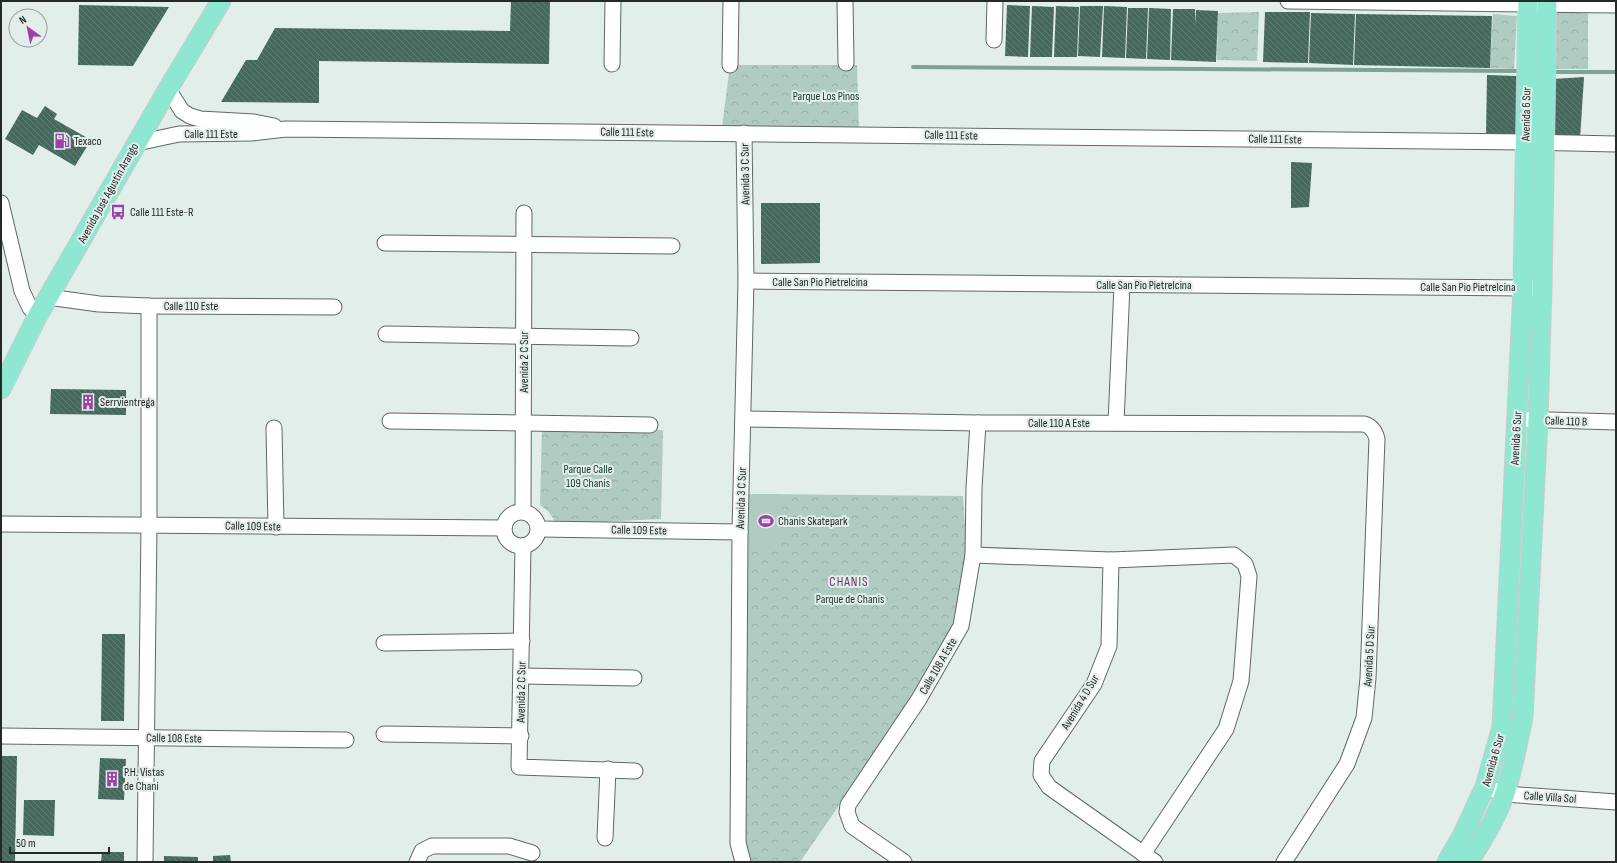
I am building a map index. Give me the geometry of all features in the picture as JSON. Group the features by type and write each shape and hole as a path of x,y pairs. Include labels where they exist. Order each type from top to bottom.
{"main road":[{"name":"Avenida José Agustín Arango","path":"1,389 48,297 137,142 221,1"},
{"name":"Avenida 6 Sur","path":"1446,862 1462,836 1485,787 1502,727 1523,288 1528,3"},
{"name":"Avenida 6 Sur","path":"1469,862 1488,830 1505,794 1514,761 1523,717 1538,420 1547,3"}],"street":[{"path":"612,64 613,1"},
{"path":"730,66 731,1"},
{"path":"845,1 846,63"},
{"path":"994,40 995,1"},
{"path":"1288,1 1616,5"},
{"name":"Calle 111 Este","path":"168,89 182,111 190,116 200,119 254,122 286,129"},
{"name":"Calle 111 Este","path":"137,142 179,134 252,134 286,129 1616,144"},
{"name":"Avenida 3 C Sur","path":"743,862 738,843 740,532 746,281 744,133"},
{"path":"1,203 22,291 30,308 38,315"},
{"name":"Avenida 2 C Sur","path":"523,511 524,213"},
{"path":"385,243 672,246"},
{"name":"Calle San Pio Pietrelcina","path":"746,281 1542,288"},
{"path":"1116,423 1122,285"},
{"name":"Calle 110 Este","path":"48,297 99,304 149,306 334,307"},
{"path":"145,862 149,525 149,306"},
{"path":"386,334 631,338"},
{"name":"Calle 110 A Este","path":"743,418 978,423 1364,424 1373,429"},
{"name":"Calle 110 B","path":"1517,419 1616,422"},
{"path":"390,421 650,424"},
{"name":"Calle 108 A Este","path":"904,862 852,826 848,819 848,805 919,699 961,626 973,555 974,488 978,423"},
{"path":"274,428 276,527"},
{"name":"Avenida 5 D Sur","path":"1284,862 1347,764 1364,718 1368,678 1377,439 1373,429"},
{"path":"523,511 534,517 538,522 539,529 538,534 532,542 523,546 517,546 508,539 504,528 505,523 512,514 523,511"},
{"name":"Calle 109 Este","path":"1,524 504,528"},
{"name":"Calle 109 Este","path":"539,529 740,532"},
{"name":"Avenida 2 C Sur","path":"523,546 521,736 519,767 608,769"},
{"path":"973,555 1111,560 1234,555 1245,564 1249,576 1241,681 1226,729 1149,858"},
{"name":"Avenida 4 D Sur","path":"1111,560 1108,646 1094,684 1042,762 1041,775 1049,787 1149,858"},
{"path":"384,643 522,641"},
{"path":"522,676 634,678"},
{"path":"384,734 521,736"},
{"name":"Calle 108 Este","path":"1,736 346,740"},
{"path":"605,838 608,769 635,771"},
{"name":"Calle Villa Sol","path":"1485,787 1505,794 1616,802"},
{"path":"419,856 432,846 509,846 532,852"}],"green space":[{"path":"1547,5 1588,5 1588,69 1552,69"},
{"path":"1259,12 1257,61 1217,60 1218,13"},
{"path":"1493,14 1517,16 1514,69 1490,68"},
{"name":"Parque Los Pinos","path":"730,65 857,65 859,129 722,127"},
{"name":"Parque Calle 109 Chanis","path":"542,429 663,430 661,519 557,524 548,511 540,505"},
{"name":"Parque de Chanis","path":"749,494 963,496 967,559 956,623 909,704 800,862 750,862 743,844"},
{"name":"Chanis Skatepark","path":"751,494 781,494 780,547 750,547"}],"building":[{"path":"511,1 550,1 549,64 319,61 319,103 221,102 246,60 257,60 275,28 510,31"},
{"path":"79,5 169,7 133,66 78,65"},
{"path":"1007,5 1030,6 1028,57 1005,56"},
{"path":"1032,6 1054,7 1052,57 1030,57"},
{"path":"1056,6 1079,7 1077,57 1054,57"},
{"path":"1080,6 1103,6 1100,57 1078,56"},
{"path":"1104,6 1127,7 1125,58 1102,57"},
{"path":"1128,8 1148,8 1146,59 1126,58"},
{"path":"1149,8 1171,9 1170,60 1147,59"},
{"path":"1173,9 1195,9 1195,25 1196,10 1218,11 1216,62 1171,60"},
{"path":"1265,12 1310,12 1308,63 1263,62"},
{"path":"1311,13 1355,14 1353,65 1309,63"},
{"path":"1356,14 1492,16 1490,68 1354,65"},
{"path":"1487,75 1517,76 1516,135 1486,135"},
{"path":"1584,77 1580,139 1551,138 1553,79"},
{"path":"45,106 57,114 54,119 91,140 75,166 39,145 33,155 5,139 22,110 37,118"},
{"path":"1291,162 1312,163 1309,207 1291,208"},
{"path":"761,203 820,203 820,263 761,264"},
{"name":"Serrvientrega","path":"51,389 126,390 126,415 50,414"},
{"path":"102,634 125,634 124,721 101,721"},
{"path":"1,756 17,756 15,862 1,862"},
{"name":"P.H. Vistas de Chani","path":"100,758 126,759 124,800 98,799"},
{"path":"24,800 55,800 54,836 23,835"},
{"path":"102,852 124,852 124,862 101,862"},
{"path":"230,855 231,862 213,862 213,856"},
{"path":"164,856 198,857 198,862 164,862"}],"waterway":[{"path":"913,67 1517,71"},
{"path":"1554,72 1616,72"}],"place":[{"name":"Texaco","path":"62,141"},
{"name":"Calle 111 Este-R","path":"118,212"},
{"name":"Serrvientrega","path":"88,402"},
{"name":"Chanis Skatepark","path":"766,521"},
{"name":"P.H. Vistas de Chani","path":"112,779"}],"district":[{"name":"CHANIS","path":"849,581"}]}
